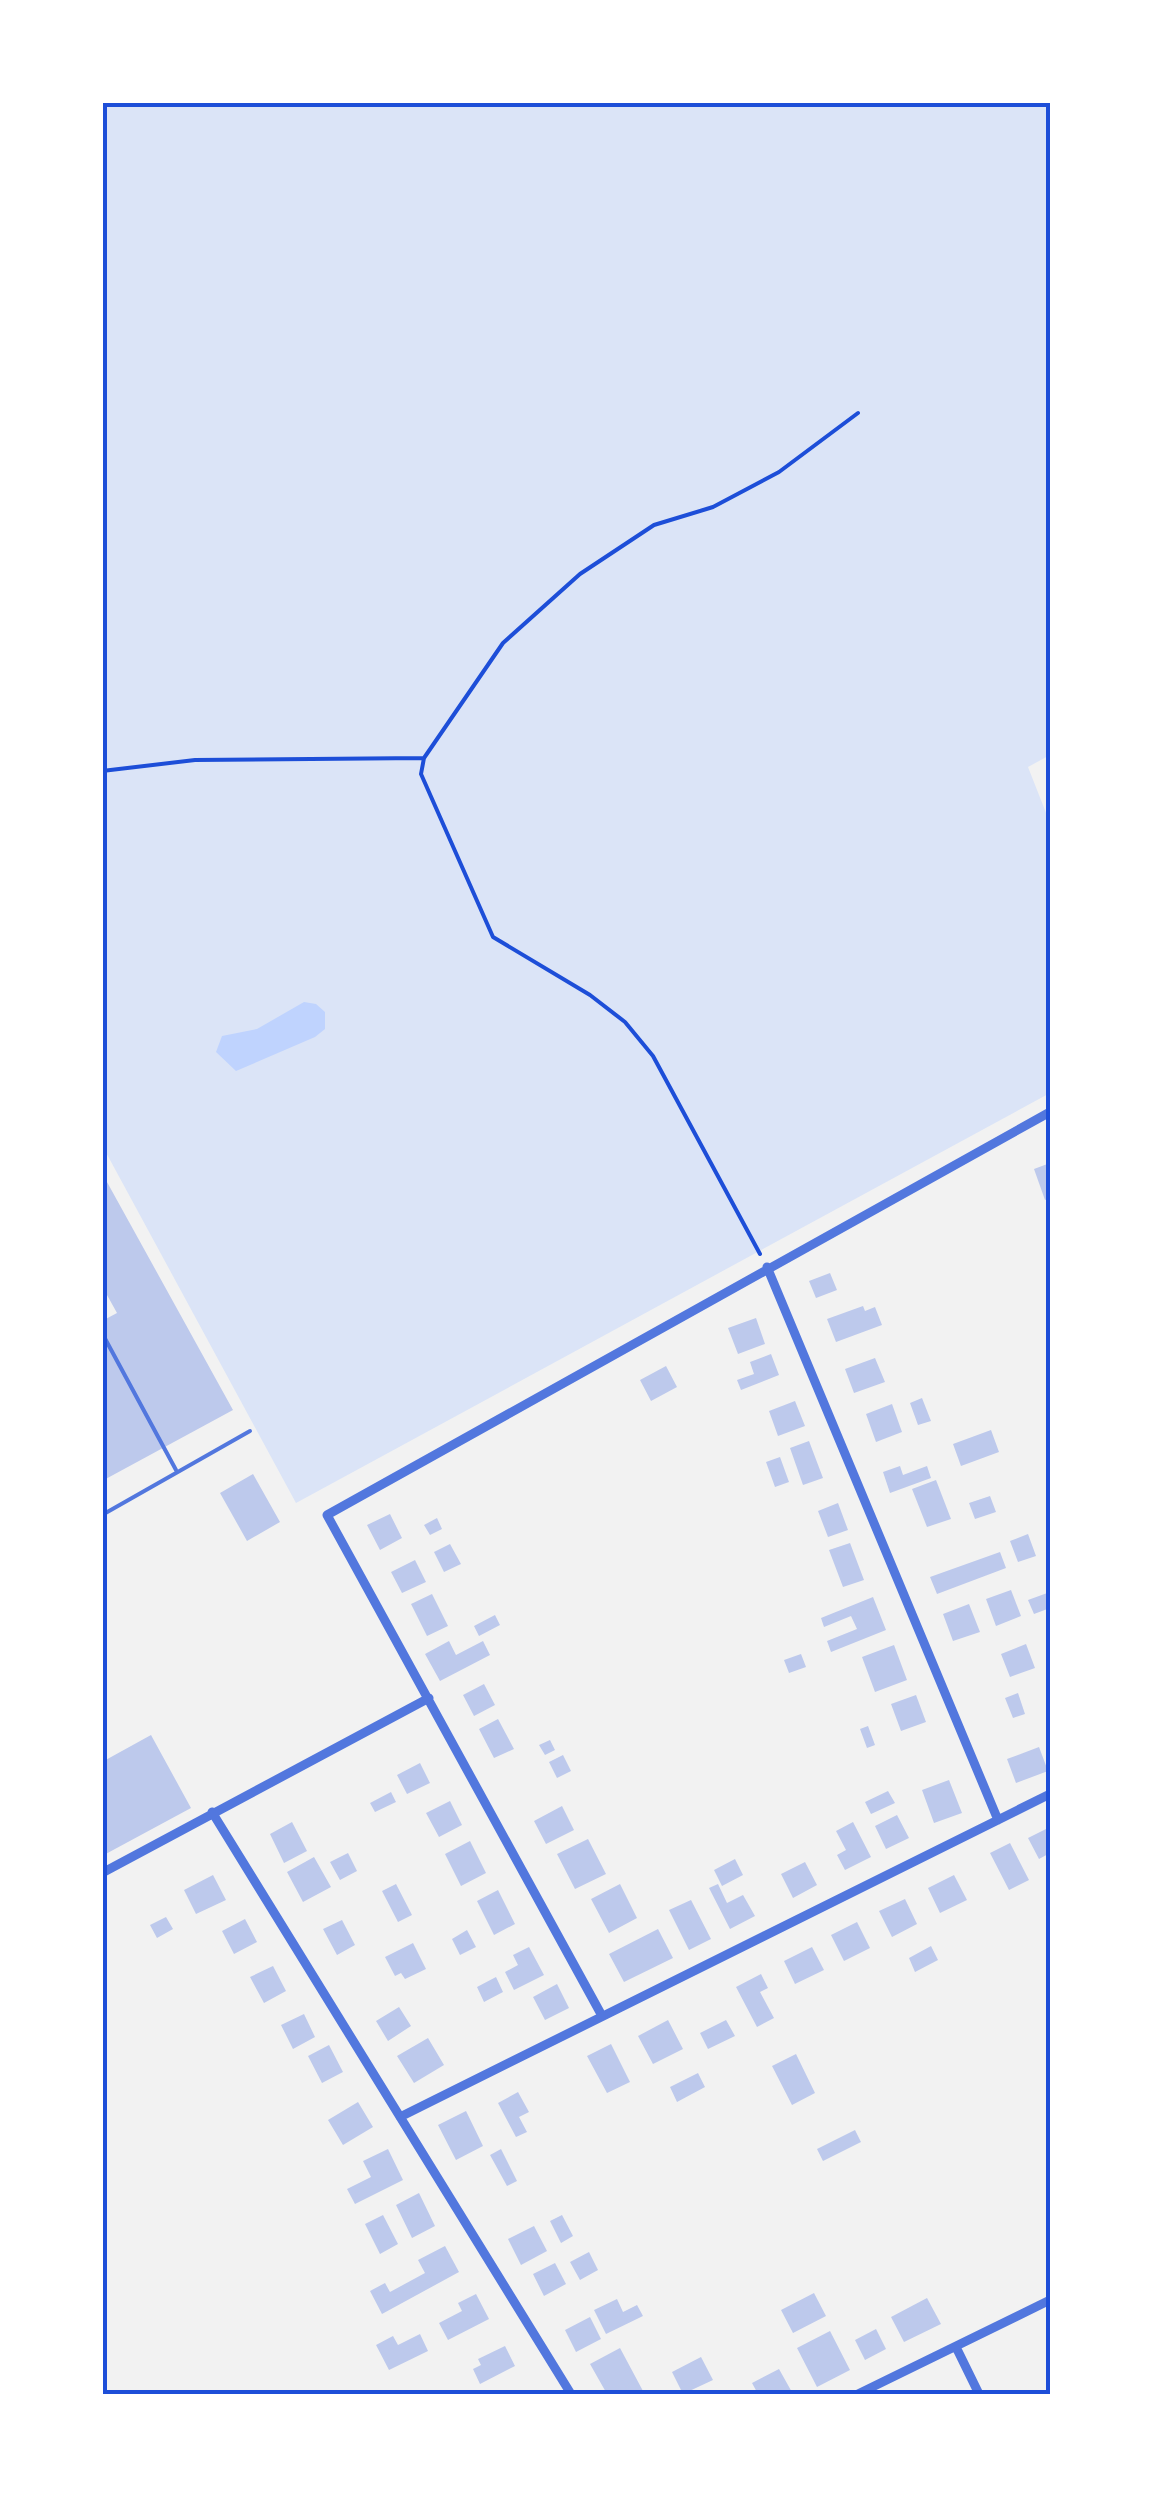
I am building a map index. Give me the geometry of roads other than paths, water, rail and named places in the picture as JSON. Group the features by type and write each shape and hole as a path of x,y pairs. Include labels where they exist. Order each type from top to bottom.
{"street":[{"path":"601,2014 327,1515 1050,1112"},
{"path":"767,1267 998,1820"},
{"path":"102,1873 429,1698"},
{"path":"400,2117 1050,1794"},
{"path":"212,1812 571,2394"},
{"path":"858,2394 1050,2300"},
{"path":"956,2347 979,2394"}],"lane":[{"path":"102,1333 177,1472"},
{"path":"102,1515 250,1431"}],"water":[{"path":"304,1002 316,1004 325,1012 325,1029 315,1037 236,1071 216,1052 222,1036 257,1029"}]}
